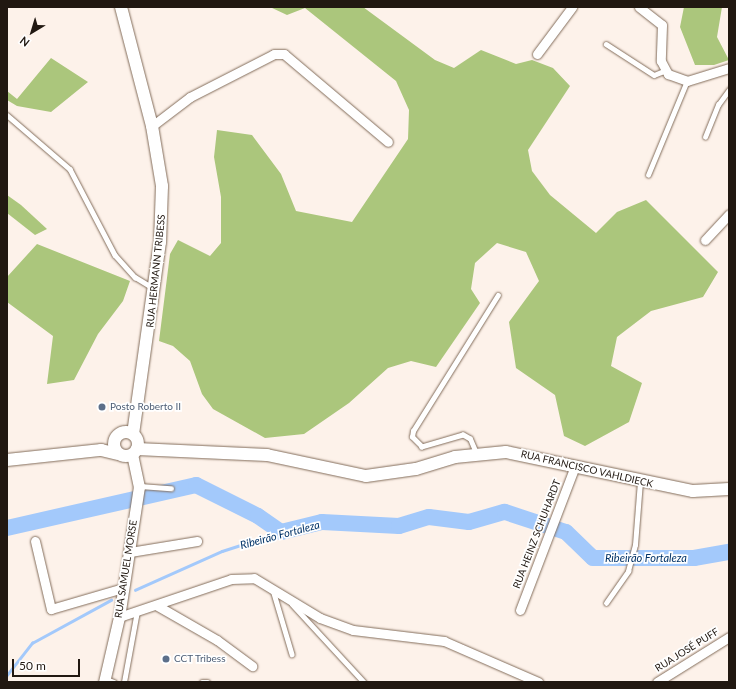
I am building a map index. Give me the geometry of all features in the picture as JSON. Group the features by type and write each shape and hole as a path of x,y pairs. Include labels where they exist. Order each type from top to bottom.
{"main road":[{"name":"RUA HERMANN TRIBESS","path":"121,7 152,126 162,186 155,289 136,418 129,433"},
{"path":"101,450 114,440 129,433 135,452"},
{"path":"114,440 118,454"},
{"name":"RUA FRANCISCO VAHLDIECK","path":"7,460 101,450 118,454 135,452 267,454 366,476 416,469 476,453 527,454 640,481 693,491 729,489"}],"street":[{"path":"537,54 572,7"},
{"path":"639,7 662,25 664,71 687,81 729,68"},
{"path":"152,126 190,97 274,54 284,54 293,58 388,142"},
{"path":"705,240 729,214"},
{"name":"RUA SAMUEL MORSE","path":"107,681 136,511 139,486 135,452"},
{"name":"RUA HEINZ SCHUHARDT","path":"520,610 545,540 555,519 575,466"},
{"path":"35,541 51,609 123,588"},
{"path":"130,552 196,541"},
{"path":"119,617 242,577 254,578 282,592 320,618 353,630 444,641 538,682"},
{"path":"156,605 217,640 252,666"},
{"name":"RUA JOSÉ PUFF","path":"657,682 729,636"}],"lane":[{"path":"606,44 654,75 664,71"},
{"path":"648,175 687,81"},
{"path":"705,137 718,105 729,90"},
{"path":"7,115 70,169 116,255 135,277 155,289"},
{"path":"476,453 470,439 463,435 422,447 412,437 413,431 498,295"},
{"path":"606,603 628,572 635,545 640,481"},
{"path":"139,486 171,488"},
{"path":"273,587 292,654"},
{"path":"282,592 364,682"},
{"path":"124,682 137,611"},
{"path":"202,682 208,682"}],"green space":[{"path":"270,7 363,7 435,60 454,68 481,50 516,64 532,60 553,68 570,86 528,150 532,171 550,195 596,233 617,212 646,200 718,272 703,297 651,311 617,337 611,366 642,383 629,422 585,446 564,436 555,395 516,368 509,322 539,281 526,252 497,243 475,263 471,289 480,303 436,367 411,361 388,368 349,403 304,434 265,438 213,409 202,394 190,361 173,346 159,341 170,254 178,240 210,256 221,243 221,197 214,157 217,130 252,135 281,174 296,211 352,222 408,139 409,110 396,81 305,8 287,15"},
{"path":"684,7 722,7 717,37 729,60 714,65 695,65 680,27"},
{"path":"51,58 88,82 51,112 17,106 7,100 7,91 17,99"},
{"path":"7,195 21,205 47,229 35,235 7,213"},
{"path":"37,244 130,281 123,301 98,334 74,380 47,384 53,336 7,302 7,277"}],"waterway":[{"name":"Ribeirão Fortaleza","path":"7,528 196,485 258,516 281,532 322,522 399,526 429,517 469,522 505,512 566,532 593,558 694,558 729,552"},
{"name":"Ribeirão Fortaleza","path":"135,590 222,551 281,532"},
{"name":"Ribeirão Fortaleza","path":"7,675 32,643 111,600"}],"place":[{"name":"Posto Roberto II","path":"102,407"},
{"name":"CCT Tribess","path":"166,659"}]}
